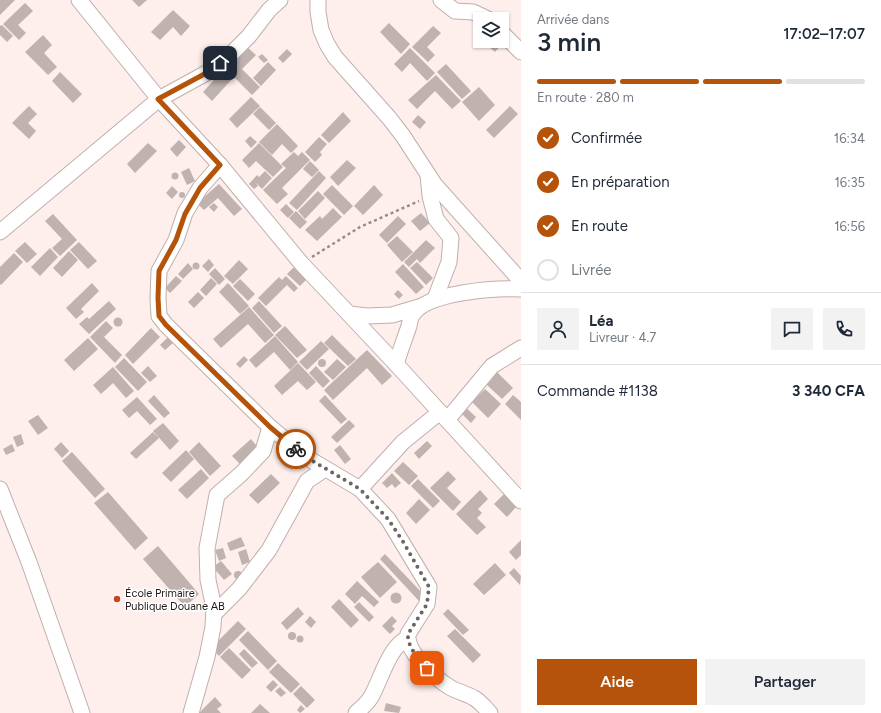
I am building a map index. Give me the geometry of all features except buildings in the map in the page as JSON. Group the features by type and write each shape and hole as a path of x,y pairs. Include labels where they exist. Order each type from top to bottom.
{"street":[{"path":"79,0 158,99 220,165 301,264 396,364 521,501"},
{"path":"0,232 158,99 210,71 230,55 249,36 269,10 280,0"},
{"path":"318,0 321,30 335,57 390,119 440,191 521,281"},
{"path":"441,0 455,12 473,12"},
{"path":"509,40 521,52"},
{"path":"220,165 200,188 185,214 173,245 159,271 159,316 166,325 270,427 306,457 360,489 388,519 429,587 427,604 408,634 407,640 418,659 437,677 451,687 473,697 490,713"},
{"path":"428,175 430,196 436,219 451,238 449,262 435,299"},
{"path":"349,314 367,316 392,315 419,307 435,299 459,294 500,288 521,289"},
{"path":"396,364 412,315 419,307"},
{"path":"360,489 404,442 444,416 492,366 521,348"},
{"path":"191,713 207,657 213,627 214,614 208,580 207,548 217,495 241,474 263,451 270,427"},
{"path":"214,614 239,589 269,550 307,481 325,469"},
{"path":"0,488 29,562 82,713"},
{"path":"356,713 370,699 390,656 396,647 407,640"}],"path":[{"path":"301,264 360,226 430,196"}],"way so far":[{"path":"296,449 325,469 360,489 388,519 402,540 429,587 427,604 408,634 407,640 418,659 427,668"}],"place":[{"name":"École Primaire Publique Douane AB","path":"117,599"}],"route":[{"path":"220,63 210,71 158,99 220,165 200,188 185,214 176,240 159,271 159,316 166,325 270,427 296,449"}]}
